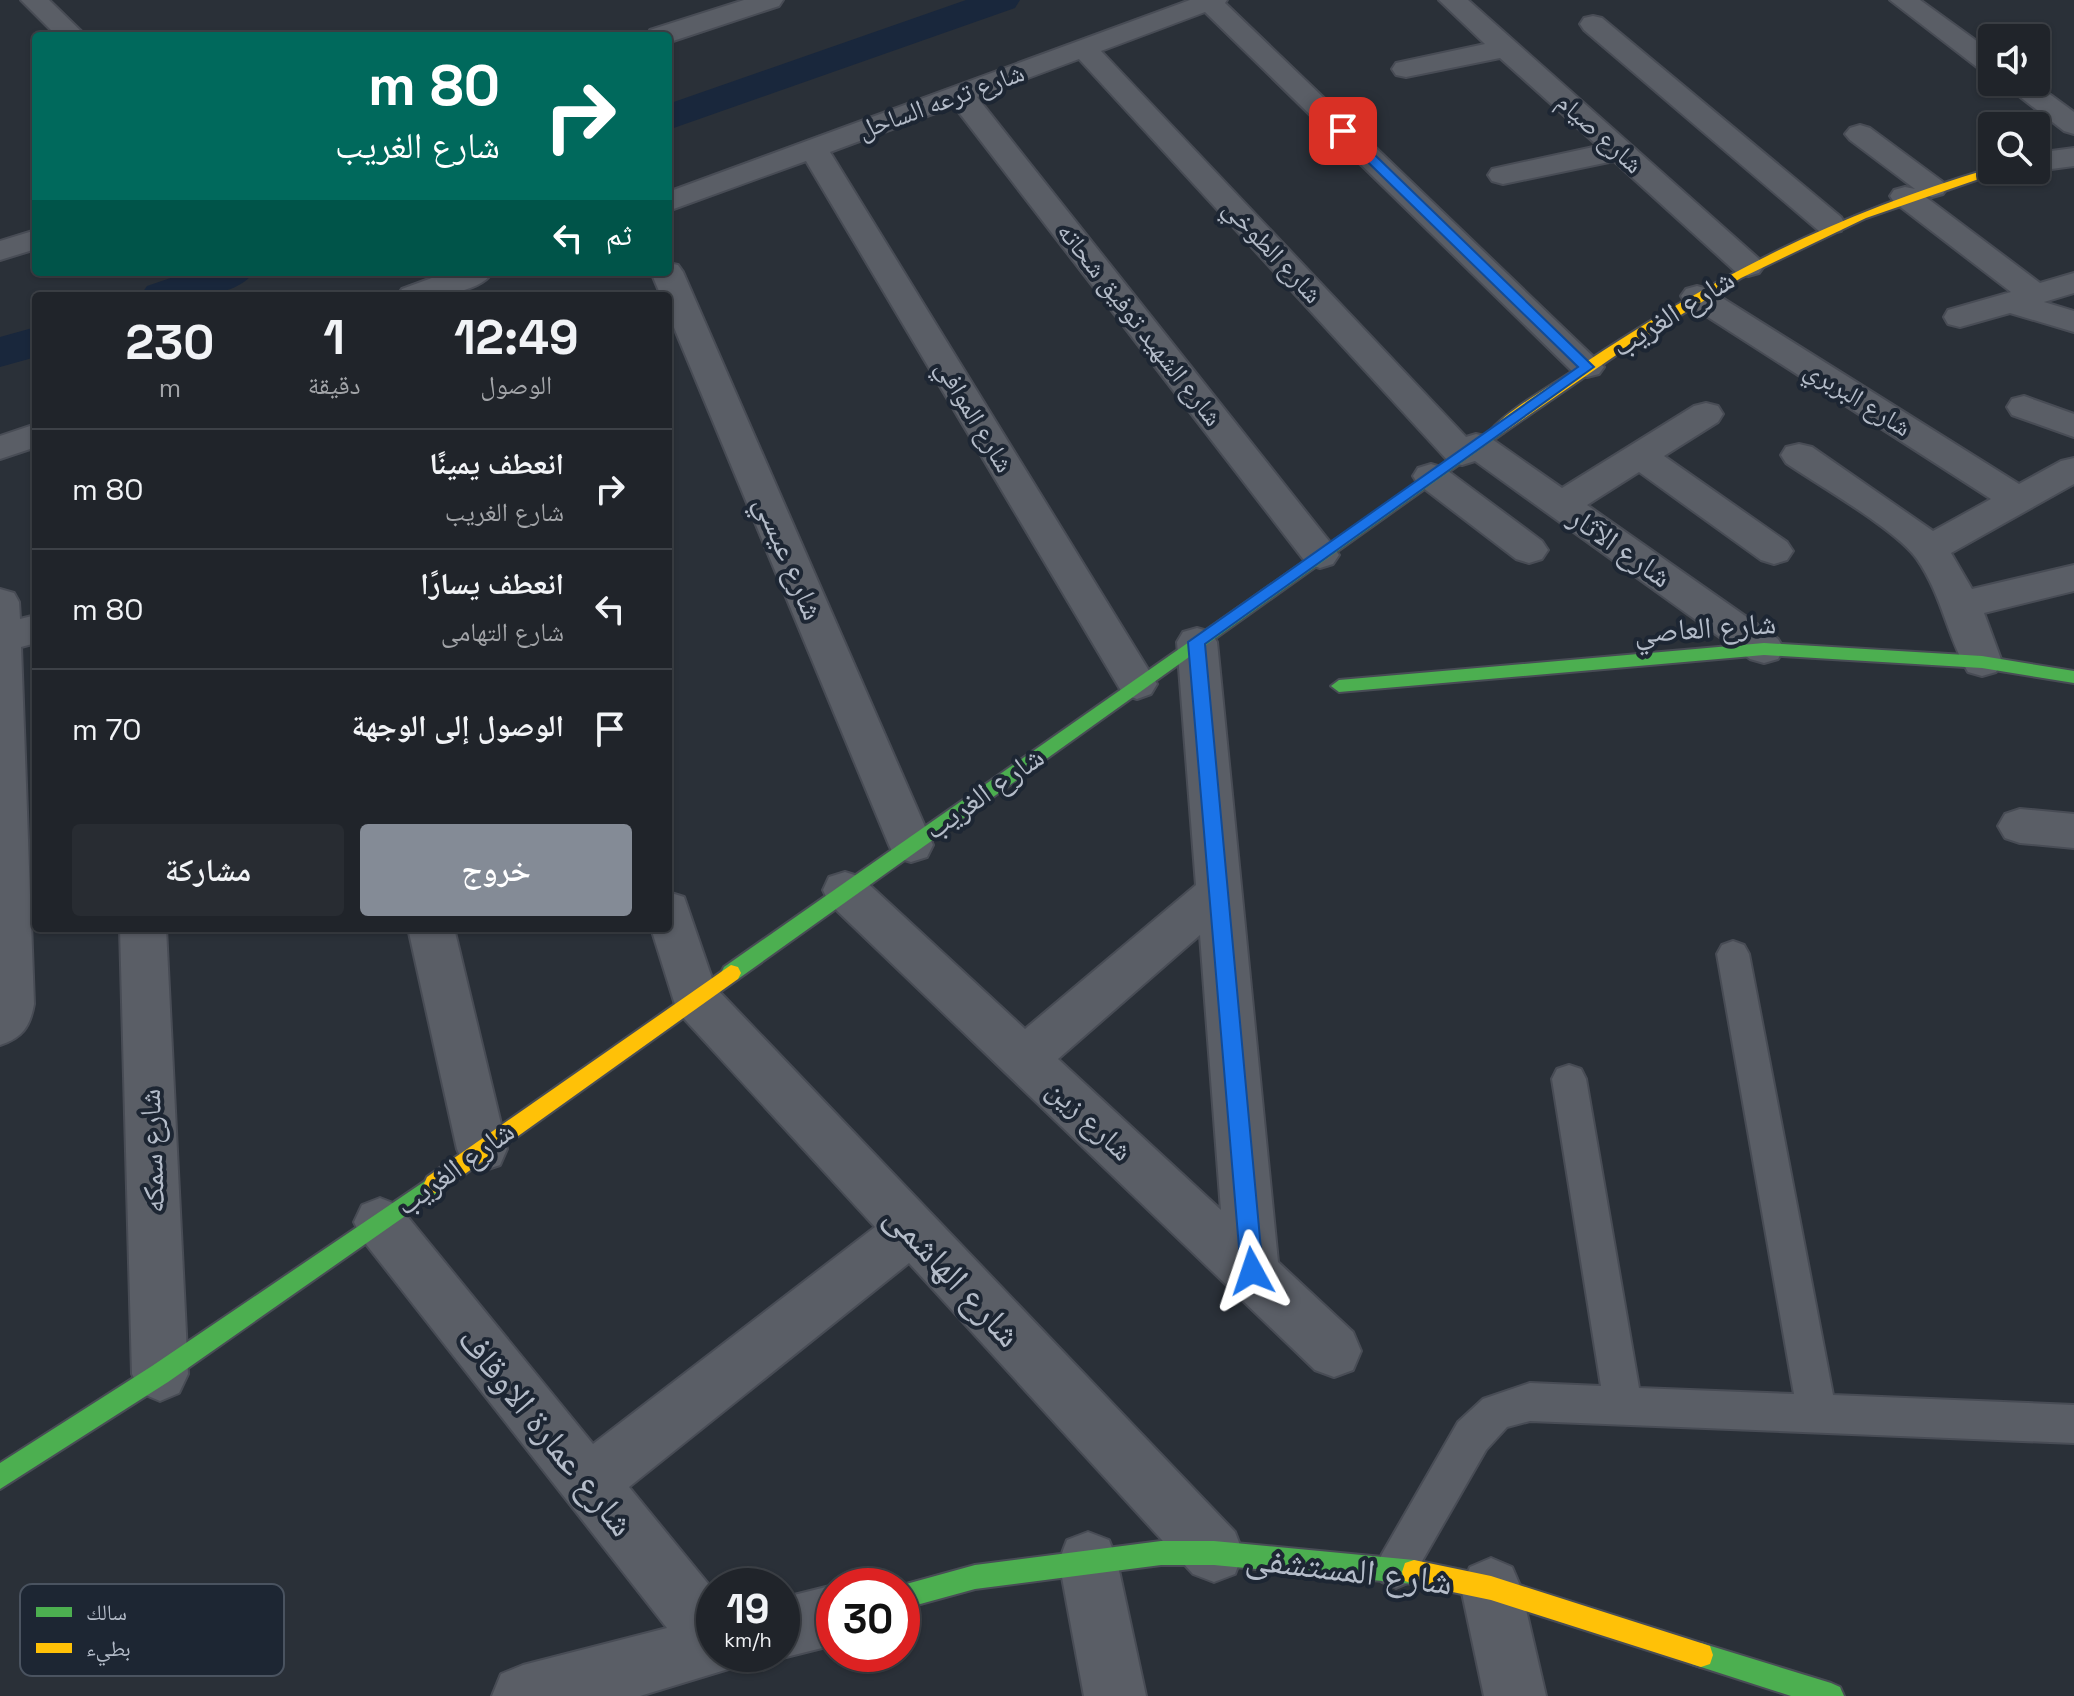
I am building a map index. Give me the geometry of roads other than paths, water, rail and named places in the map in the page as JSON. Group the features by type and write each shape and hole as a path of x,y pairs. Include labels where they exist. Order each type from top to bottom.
{"street":[{"path":"34,0 69,32"},
{"path":"672,32 770,0"},
{"name":"شارع صيام","path":"1452,0 1748,266"},
{"path":"1903,0 1978,55"},
{"path":"1212,1 1587,367"},
{"name":"شارع ترعه الساحل","path":"672,201 1212,1"},
{"path":"1593,24 1830,224"},
{"name":"شارع الطوخي","path":"1083,48 1469,450"},
{"path":"1406,69 1508,48"},
{"name":"شارع الشهيد توفيق شحاته","path":"960,94 1320,555"},
{"path":"2034,96 2074,125"},
{"path":"1860,134 2019,297 2074,322"},
{"name":"شارع الموافي","path":"813,148 1137,684"},
{"path":"1503,175 1618,151"},
{"path":"2050,160 2074,157"},
{"name":"شارع الغريب","path":"0,1477 160,1374 380,1222 1587,367 1697,296 1830,224 1918,192 1978,176"},
{"path":"0,251 32,240"},
{"path":"424,292 467,276"},
{"name":"شارع عيسي","path":"669,276 911,845"},
{"path":"1960,317 2074,283"},
{"name":"شارع البربري","path":"1697,296 2020,501"},
{"path":"2024,407 2074,426"},
{"path":"1561,505 1706,414"},
{"path":"0,448 32,436"},
{"name":"شارع الآثار","path":"1469,450 1561,505 1764,649"},
{"path":"1799,455 1908,529 1930,549 1962,605 1982,662"},
{"path":"1640,456 1774,551"},
{"path":"1930,549 2074,469"},
{"path":"1431,476 1529,550"},
{"path":"1962,605 2074,578"},
{"path":"0,602 10,1004 8,1017 0,1025"},
{"path":"1,638 32,630"},
{"path":"1197,642 1252,1271"},
{"name":"شارع العاصي","path":"1339,686 1764,649 1982,662 2074,677"},
{"path":"2020,826 2074,831"},
{"name":"شارع زين","path":"845,890 1334,1351"},
{"path":"1024,1059 1219,892"},
{"path":"672,923 694,997"},
{"name":"شارع سمكه","path":"143,932 160,1374"},
{"path":"432,932 482,1149"},
{"name":"شارع الهاشمى","path":"694,997 1214,1553"},
{"name":"شارع عمارة الاوقاف","path":"380,1222 696,1617"},
{"path":"589,1483 911,1230"},
{"name":"شارع المستشفى","path":"920,1592 975,1577 1161,1553 1214,1553 1396,1568 1491,1588 1831,1696"},
{"path":"1088,1561 1115,1696"},
{"path":"1491,1588 1515,1696"},
{"path":"523,1696 696,1651"}],"lane":[{"path":"1733,954 1817,1414"},
{"path":"1569,1079 1623,1406"},
{"path":"1396,1568 1472,1436 1496,1412 1530,1402 2074,1424"}],"waterway":[{"path":"672,117 1002,0"},
{"path":"174,292 220,276"},
{"path":"0,353 32,342"}]}
